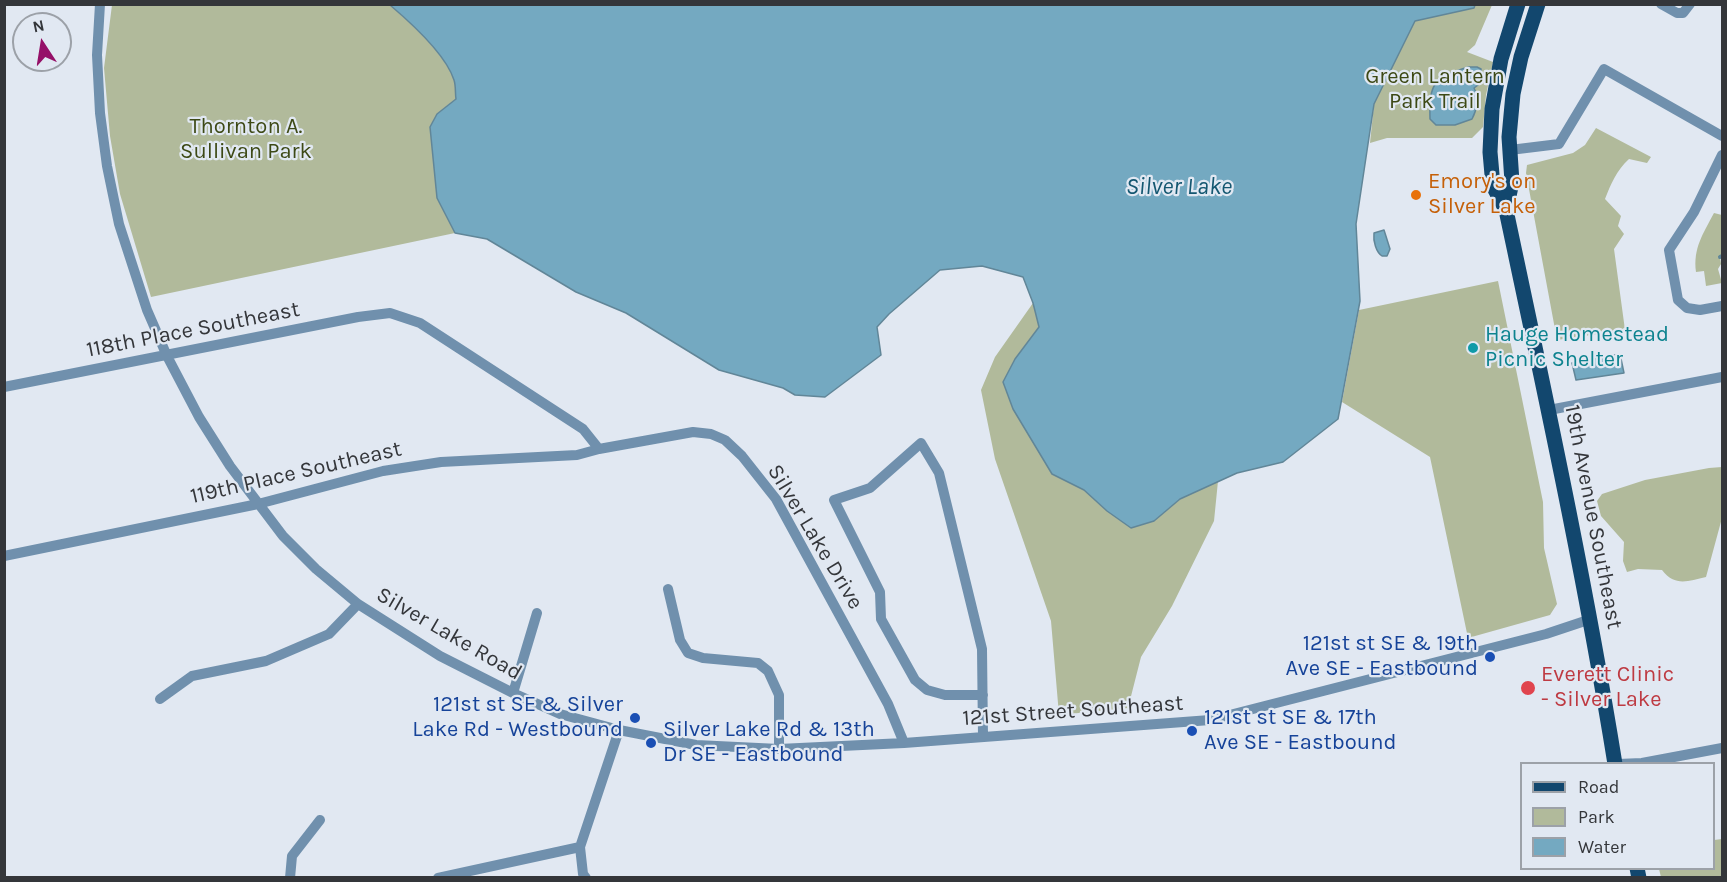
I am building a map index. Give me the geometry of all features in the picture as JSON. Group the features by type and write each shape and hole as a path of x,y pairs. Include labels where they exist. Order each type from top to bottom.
{"main road":[{"name":"19th Avenue Southeast","path":"1518,4 1501,59 1492,110 1490,152 1493,186 1506,210 1549,410 1617,762"},
{"name":"19th Avenue Southeast","path":"1506,210 1512,182 1510,150 1513,94 1521,57 1538,4"}],"street":[{"name":"Silver Lake Road","path":"100,4 97,55 100,113 107,166 119,224 131,265 167,356 199,417 230,466 258,504 283,536 316,569 358,604 440,656 560,714 619,730 696,745 779,749 904,743"},
{"path":"1661,4 1677,13 1683,13 1690,4"},
{"path":"1510,150 1559,144 1604,69 1722,136"},
{"path":"1722,155 1694,212 1669,250 1678,300 1687,308 1700,310 1722,306"},
{"name":"118th Place Southeast","path":"4,387 358,317 390,313 420,323 584,429 599,449"},
{"path":"1549,410 1722,377"},
{"name":"Silver Lake Drive","path":"599,449 693,432 718,437 742,456 776,499 888,704 904,743"},
{"path":"983,695 945,695 927,690 915,680 881,619 880,592 834,500 870,488 921,442 939,473 982,649 983,695 983,737"},
{"name":"119th Place Southeast","path":"4,556 258,504 383,471 441,462 577,455 599,449"},
{"path":"668,589 680,640 688,653 703,658 758,663 768,671 779,695 779,749"},
{"path":"160,699 192,676 266,661 329,634 358,604"},
{"path":"513,693 537,613"},
{"name":"121st Street Southeast","path":"904,743 1210,720 1546,634 1591,620"},
{"path":"586,878 580,847 619,730"},
{"path":"1647,762 1722,748"},
{"path":"290,878 292,856 320,820"},
{"path":"438,878 580,847"}],"green space":[{"name":"Thornton A. Sullivan Park","path":"112,5 390,5 435,50 450,70 454,80 456,99 437,114 430,127 437,198 455,233 151,297 120,194 110,136 104,68"},
{"name":"Green Lantern Park Trail","path":"1475,5 1492,5 1475,45 1467,52 1493,62 1486,95 1483,127 1472,138 1387,138 1370,143 1374,104 1415,20 1474,8"},
{"path":"1596,128 1651,157 1647,163 1629,159 1617,173 1605,199 1621,216 1618,226 1624,234 1614,249 1625,330 1557,340 1526,173 1527,165 1573,153 1585,145"},
{"path":"1714,213 1722,215 1722,256 1718,269 1722,283 1706,286 1704,271 1696,272 1695,263 1700,241"},
{"path":"1498,281 1543,502 1544,548 1557,604 1550,615 1468,638 1430,457 1342,402 1359,310"},
{"path":"1033,303 1039,327 1015,359 1034,441 1052,474 1085,490 1107,511 1154,521 1180,499 1218,481 1214,521 1172,606 1141,657 1128,708 1059,715 1051,621 995,459 981,390 995,357"},
{"path":"1722,467 1722,518 1706,577 1677,581 1662,570 1638,569 1627,572 1623,561 1624,542 1601,516 1597,501 1602,494 1645,480"},
{"path":"1722,839 1722,877 1661,877 1659,870 1715,870 1715,840"}],"water":[{"name":"Silver Lake","path":"390,5 1475,5 1474,8 1415,21 1374,104 1356,224 1360,301 1338,419 1283,462 1237,473 1180,499 1154,521 1131,528 1107,511 1084,490 1052,474 1013,409 1003,382 1015,359 1039,327 1023,277 982,266 940,270 877,327 881,355 825,397 795,395 783,388 719,370 626,313 576,292 487,239 455,233 437,198 430,127 437,114 456,99 454,80 436,50"},
{"path":"1468,67 1481,69 1481,83 1474,88 1477,104 1472,119 1455,125 1436,125 1430,119 1430,107 1436,83"},
{"path":"1384,230 1390,249 1387,256 1380,254 1374,239 1374,233"},
{"path":"1620,354 1624,373 1576,380 1572,363"}],"place":[{"name":"Emory's on Silver Lake","path":"1416,195"},
{"name":"Hauge Homestead Picnic Shelter","path":"1473,348"},
{"name":"121st st SE & 19th Ave SE - Eastbound","path":"1490,657"},
{"name":"Everett Clinic - Silver Lake","path":"1528,688"},
{"name":"121st st SE & Silver Lake Rd - Westbound","path":"635,718"},
{"name":"121st st SE & 17th Ave SE - Eastbound","path":"1192,731"},
{"name":"Silver Lake Rd & 13th Dr SE - Eastbound","path":"651,743"}]}
